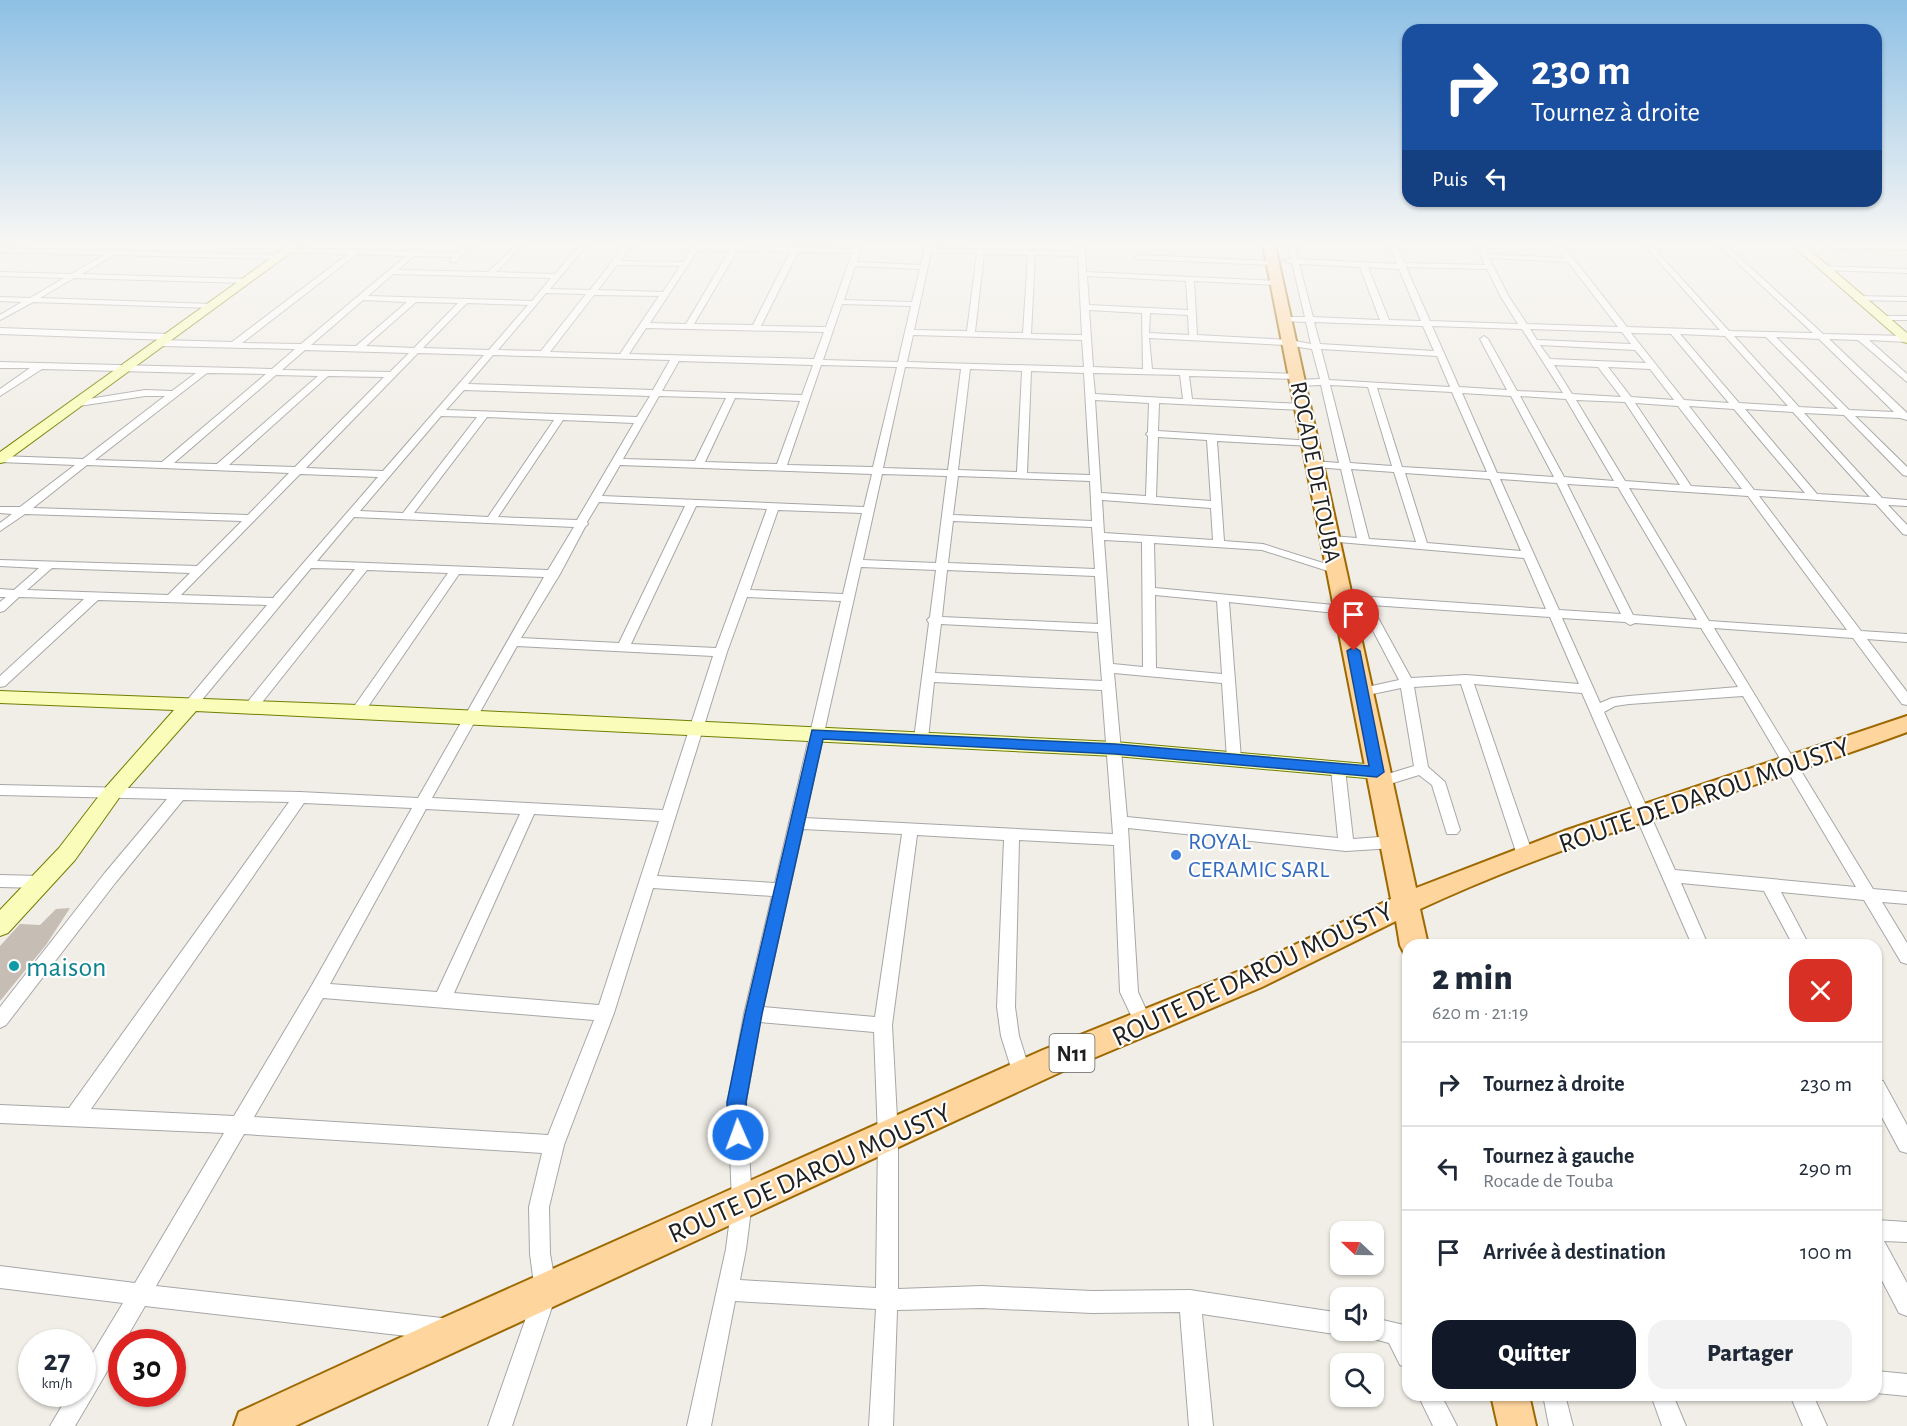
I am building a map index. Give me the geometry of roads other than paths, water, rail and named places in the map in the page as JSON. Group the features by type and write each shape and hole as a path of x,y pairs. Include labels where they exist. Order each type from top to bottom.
{"main road":[{"name":"ROCADE DE TOUBA","path":"1283,312 1413,939"},
{"name":"ROUTE DE DAROU MOUSTY","path":"254,1426 302,1414 458,1330 888,1137 1022,1074 1144,1025 1306,953 1405,903 1525,855 1907,724"},
{"path":"1511,1401 1517,1426"}],"street":[{"path":"0,459 204,312"},
{"path":"234,345 278,312"},
{"path":"164,466 346,312"},
{"path":"359,348 401,312"},
{"path":"171,599 454,312"},
{"path":"0,927 67,854 112,793 191,704 275,602 463,387 526,312"},
{"path":"544,354 578,312"},
{"path":"622,356 654,312"},
{"path":"689,326 697,312"},
{"path":"756,328 764,312"},
{"path":"782,468 836,312"},
{"path":"699,1426 736,1248 742,1202 737,1102 753,1014 798,823 847,597 879,472 913,312"},
{"path":"971,334 974,312"},
{"path":"1027,336 1028,312"},
{"path":"1084,312 1090,369 1104,628 1121,840 1129,992 1144,1025"},
{"path":"1146,312 1148,371"},
{"path":"1170,312 1192,313 1193,338"},
{"path":"1305,312 1364,542"},
{"path":"1381,312 1385,321"},
{"path":"1421,312 1697,939"},
{"path":"1515,312 1568,394 1621,485 1708,625 1789,765 1907,957"},
{"path":"1609,312 1751,493 1907,701"},
{"path":"1707,312 1907,532"},
{"path":"1794,312 1906,417"},
{"path":"1874,312 1907,339"},
{"path":"1882,318 1907,318"},
{"path":"1285,319 1907,339"},
{"path":"645,325 828,330"},
{"path":"1672,330 1814,497"},
{"path":"0,331 234,345 1148,371 1568,394 1906,417"},
{"path":"909,332 1087,338"},
{"path":"1767,334 1907,473"},
{"path":"1145,335 1440,354"},
{"path":"1860,337 1907,379"},
{"path":"1484,339 1562,482 1630,621"},
{"path":"1533,342 1636,346"},
{"path":"96,1370 318,990 470,717 619,462 676,358"},
{"path":"1547,362 1651,366"},
{"path":"1600,363 1627,398 1688,489"},
{"path":"0,365 393,375"},
{"path":"921,739 933,620 942,567 966,365"},
{"path":"0,393 40,366"},
{"path":"1022,476 1027,367"},
{"path":"0,528 206,369"},
{"path":"219,468 326,373"},
{"path":"1184,373 1188,403"},
{"path":"1371,384 1423,547"},
{"path":"463,387 807,398"},
{"path":"79,403 145,393 174,394"},
{"path":"698,465 732,396"},
{"path":"1091,397 1303,408"},
{"path":"1151,500 1151,434 1154,402"},
{"path":"440,413 641,420"},
{"path":"406,516 484,415"},
{"path":"491,520 560,418"},
{"path":"1151,434 1311,443"},
{"path":"1212,439 1219,543"},
{"path":"0,459 387,474"},
{"path":"619,462 1096,478"},
{"path":"1315,464 1907,503"},
{"path":"1097,496 1217,505"},
{"path":"597,499 870,510"},
{"path":"623,647 692,503"},
{"path":"500,1426 546,1292 540,1254 539,1207 554,1144 605,1013 721,652 774,506"},
{"path":"0,510 249,518"},
{"path":"351,514 583,524"},
{"path":"948,518 1098,530 1148,539 1263,547 1335,570"},
{"path":"1148,539 1150,671"},
{"path":"1331,539 1529,555"},
{"path":"0,563 198,570"},
{"path":"856,563 1102,573"},
{"path":"0,608 50,564"},
{"path":"308,564 554,574"},
{"path":"251,707 364,566"},
{"path":"358,711 456,570"},
{"path":"1148,591 1223,600 1344,604 1364,602 1907,638"},
{"path":"0,592 275,602"},
{"path":"742,593 847,597"},
{"path":"1,694 95,596"},
{"path":"1223,600 1234,759"},
{"path":"1364,602 1407,683 1421,757 1421,770"},
{"path":"933,620 1104,628"},
{"path":"513,642 721,652"},
{"path":"1107,668 1229,679"},
{"path":"927,677 1109,686"},
{"path":"1363,692 1407,683 1466,679 1588,689"},
{"path":"1466,679 1525,855"},
{"path":"1597,710 1612,702 1747,691"},
{"path":"1,694 1115,749 1338,769 1378,777 1421,770 1438,782 1452,830"},
{"path":"1338,769 1346,845"},
{"path":"0,790 300,797 669,816"},
{"path":"0,1020 110,878 179,795"},
{"path":"75,1116 300,797"},
{"path":"442,1000 530,808"},
{"path":"1119,822 1346,845 1393,842"},
{"path":"798,823 1121,840"},
{"path":"881,1426 887,1300 888,1137 883,1024 910,829"},
{"path":"1012,834 1006,1007 1010,1036 1022,1074"},
{"path":"1670,876 1907,898"},
{"path":"0,881 40,882"},
{"path":"646,881 782,890"},
{"path":"1769,886 1798,939"},
{"path":"318,990 605,1013"},
{"path":"753,1014 883,1024"},
{"path":"1882,1098 1907,1144"},
{"path":"0,1114 75,1116 554,1144"},
{"path":"1882,1230 1907,1232"},
{"path":"1882,1258 1907,1305"},
{"path":"0,1277 298,1314 458,1330"},
{"path":"727,1290 858,1296 887,1300 982,1297 1092,1302 1190,1301 1330,1322"},
{"path":"1190,1301 1201,1426"},
{"path":"1384,1331 1396,1333 1402,1345"},
{"path":"1882,1383 1907,1385"},
{"path":"1432,1401 1445,1426"},
{"path":"1555,1401 1561,1426"},
{"path":"1664,1401 1674,1426"},
{"path":"1804,1401 1815,1426"},
{"path":"63,1426 74,1407"}],"place":[{"name":"ROYAL CERAMIC SARL","path":"1176,855"},
{"name":"maison","path":"14,966"}]}
